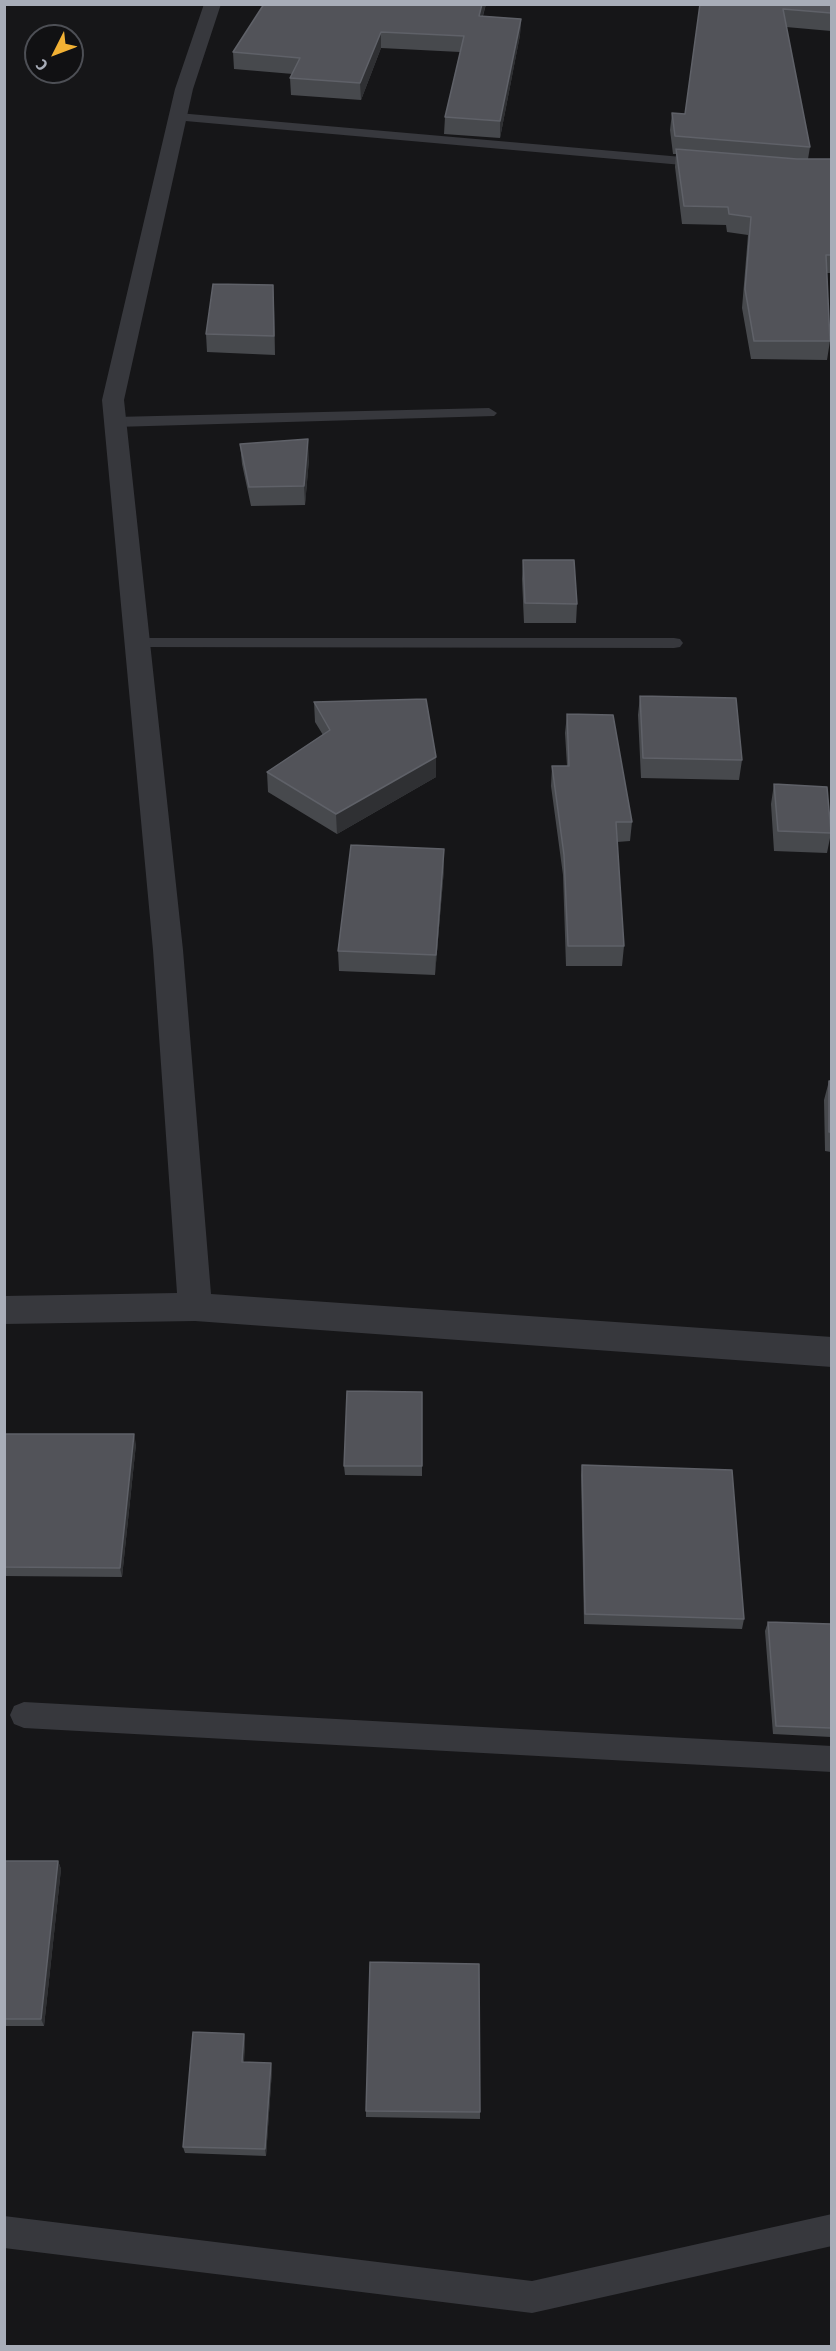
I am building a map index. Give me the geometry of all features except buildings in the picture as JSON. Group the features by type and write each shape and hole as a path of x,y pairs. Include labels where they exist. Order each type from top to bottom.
{"street":[{"path":"195,1307 168,950 113,400 184,88 213,4"},
{"path":"4,1310 195,1307 831,1352"}],"lane":[{"path":"178,117 724,165"},
{"path":"115,422 489,414"},
{"path":"137,643 674,643"},
{"path":"24,1715 831,1759"},
{"path":"4,2232 532,2297 831,2230"}]}
